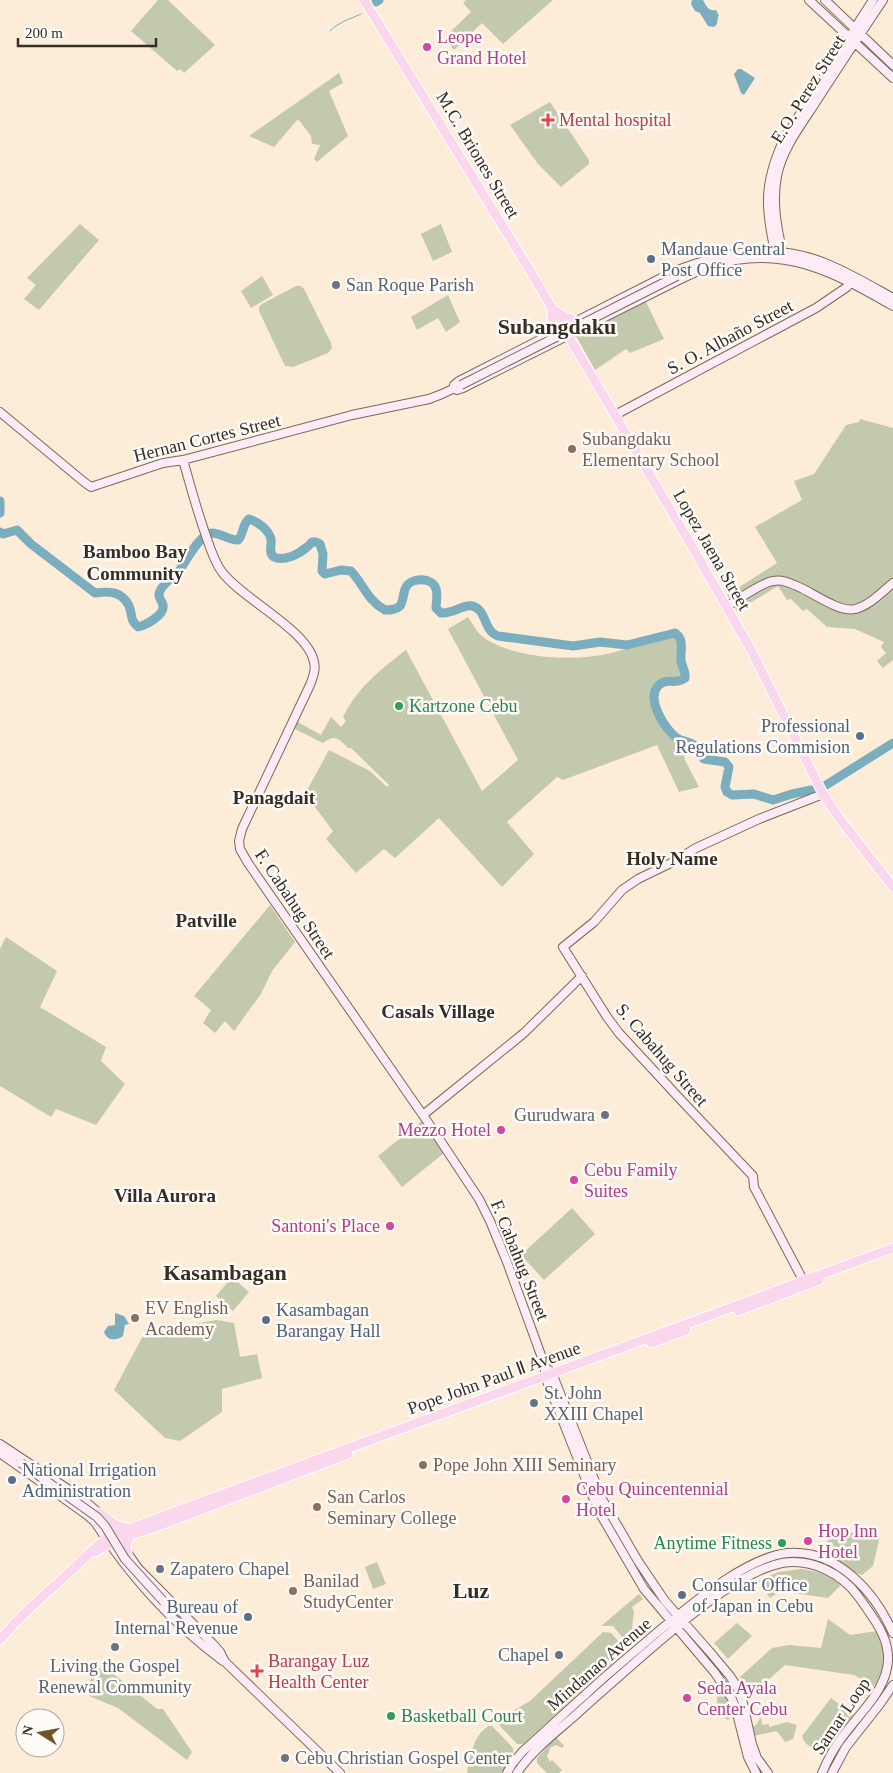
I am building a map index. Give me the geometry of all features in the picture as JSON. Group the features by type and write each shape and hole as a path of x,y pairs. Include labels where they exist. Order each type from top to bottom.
{"main road":[{"name":"M.C. Briones Street","path":"364,0 565,332"},
{"path":"809,0 893,78"},
{"path":"825,0 893,65"},
{"name":"E.O. Perez Street","path":"779,255 768,222 768,191 774,162 872,0"},
{"name":"E.O. Perez Street","path":"796,126 855,44 883,0"},
{"name":"Hernan Cortes Street","path":"0,412 91,487 136,470 183,460 360,413 429,399 677,276 736,253 779,255 817,260 852,280"},
{"name":"Hernan Cortes Street","path":"445,392 459,381 552,334 565,332 576,321 675,271 711,262"},
{"name":"Hernan Cortes Street","path":"445,392 463,388 565,332 679,280 711,262"},
{"path":"852,280 893,298"},
{"path":"852,280 893,306"},
{"name":"S. O. Albaño Street","path":"615,415 816,308 852,280"},
{"path":"551,308 565,317 576,321"},
{"path":"551,308 552,334"},
{"name":"Lopez Jaena Street","path":"565,332 750,648 821,790 839,818 893,887"},
{"name":"F. Cabahug Street","path":"183,460 208,542 222,572 296,636 310,652 314,663 314,673 310,684 242,829 239,841 240,849 274,903 479,1199 508,1262 596,1506 644,1589 676,1622"},
{"path":"726,607 771,581 781,580 790,582 839,607 848,610 856,609 868,604 893,583"},
{"name":"S. Cabahug Street","path":"804,1282 754,1187 753,1176 674,1094 619,1033 563,947 594,922 622,890 638,879 673,862 696,848 821,790"},
{"path":"422,1115 524,1033 582,976"},
{"name":"Pope John Paul Ⅱ Avenue","path":"0,1640 23,1614 88,1556 112,1539 130,1532 154,1528 206,1506 549,1375 893,1248"},
{"name":"Pope John Paul Ⅱ Avenue","path":"804,1282 893,1253"},
{"path":"0,1444 80,1497 116,1525 130,1532 126,1543 128,1555"},
{"path":"0,1448 97,1517 105,1526 125,1559 164,1602 340,1773"},
{"path":"0,1453 92,1519 212,1643 220,1652 224,1662"},
{"path":"92,1519 98,1518 100,1513"},
{"path":"100,1513 122,1563 160,1605 207,1649 224,1662"},
{"name":"Samar Loop","path":"689,1612 713,1588 758,1561 787,1553 798,1553 824,1558 853,1576 879,1610 893,1633"},
{"path":"122,1563 128,1555"},
{"name":"Samar Loop","path":"676,1622 689,1612 763,1569 781,1564 798,1563 820,1567 842,1579 854,1590 884,1636 888,1652 888,1666 881,1685 840,1740 827,1760 822,1773"},
{"path":"684,1636 660,1635 666,1610 689,1612 690,1631"},
{"path":"676,1622 690,1631 730,1676 737,1687 757,1758 768,1773"},
{"path":"676,1622 684,1636 715,1673 731,1697 748,1757 756,1773"},
{"name":"Mindanao Avenue","path":"507,1773 523,1751 586,1694 676,1622"},
{"name":"Mindanao Avenue","path":"517,1773 532,1754 660,1635"},
{"name":"Samar Loop","path":"832,1773 846,1747 893,1685"}],"green space":[{"path":"158,0 168,0 215,45 184,73 180,69 177,71 131,31"},
{"path":"466,0 553,0 503,44 482,23 454,50 444,38 471,12 463,3"},
{"path":"339,73 343,83 329,91 348,136 317,162 314,159 320,145 312,144 311,136 298,119 274,147 249,136"},
{"path":"550,102 589,160 589,164 561,187 538,164 510,125"},
{"path":"80,224 99,240 39,310 24,299 36,285 27,278"},
{"path":"441,224 452,252 433,261 421,234"},
{"path":"262,276 273,295 251,308 241,291"},
{"path":"296,286 301,286 304,289 332,348 328,353 293,367 285,366 259,311 259,307"},
{"path":"448,295 460,322 446,332 438,318 417,330 411,317"},
{"path":"645,300 664,339 630,353 626,349 595,370 576,336"},
{"path":"860,419 893,428 893,660 883,668 877,661 886,653 881,647 884,642 855,629 827,627 807,609 803,611 791,599 787,600 778,586 737,611 727,595 777,563 755,527 802,500 794,481 814,474 846,425 859,422"},
{"path":"468,617 480,634 494,644 526,654 562,658 597,656 626,649 670,634 676,636 679,640 681,674 675,679 662,678 655,683 652,699 665,733 671,734 680,743 685,760 699,787 679,792 657,745 563,780 557,777 507,822 534,854 502,887 439,818 395,858 384,849 356,873 326,839 333,831 305,794 329,750 370,771 387,787 389,785 351,748 348,748 336,738 323,743 293,728 296,721 321,735 331,717 341,727 346,721 343,717 362,688 406,650 482,791 518,760 448,629"},
{"path":"270,905 295,942 272,971 261,994 234,1031 225,1021 215,1033 203,1023 211,1010 194,996"},
{"path":"6,937 57,971 40,1007 106,1047 101,1061 125,1084 96,1125 56,1109 51,1117 0,1086 0,949"},
{"path":"422,1121 444,1153 402,1187 378,1156"},
{"path":"572,1208 595,1234 544,1280 521,1255"},
{"path":"232,1277 249,1292 233,1311 216,1296"},
{"path":"216,1320 234,1323 240,1357 257,1354 262,1378 222,1389 222,1412 180,1441 165,1438 114,1390 144,1334"},
{"path":"830,1530 880,1536 873,1566 862,1575 857,1574 825,1555"},
{"path":"377,1562 386,1584 373,1589 365,1567"},
{"path":"802,1569 824,1573 841,1585 828,1598 781,1591 770,1598 758,1581 778,1572"},
{"path":"639,1594 643,1599 632,1607 634,1612 632,1627 634,1630 625,1637 633,1647 631,1648 613,1626 601,1626"},
{"path":"828,1619 850,1635 877,1631 884,1645 885,1652 881,1673 874,1686 854,1675 785,1665 748,1698 740,1677 772,1648 789,1645 821,1648"},
{"path":"737,1623 752,1636 728,1659 714,1643"},
{"path":"603,1632 611,1633 623,1646 624,1652 523,1744 517,1744 500,1726 501,1718 530,1701"},
{"path":"105,1666 115,1670 110,1671 157,1709 163,1709 192,1752 187,1760 118,1708 89,1696 88,1687 91,1678"},
{"path":"717,1681 730,1701 734,1714 728,1720 719,1714 717,1706"},
{"path":"831,1698 854,1715 836,1737 828,1753 809,1746 802,1736"},
{"path":"761,1717 762,1725 769,1724 769,1727 787,1722 797,1725 793,1739 785,1742 777,1731 753,1736 752,1727 756,1725"},
{"path":"489,1726 492,1726 513,1748 514,1757 502,1773 467,1773 471,1753 476,1741 479,1735"},
{"path":"556,1737 564,1746 562,1748 556,1745 551,1747 547,1756 550,1762 552,1760 562,1770 559,1773 547,1773 537,1763 537,1758"}],"water":[{"path":"692,0 703,0 709,9 716,10 719,16 714,27 708,26 700,13 695,11 691,4"},
{"path":"738,69 755,78 744,95 741,93 734,74"},
{"path":"115,1313 124,1316 129,1324 125,1325 123,1336 117,1339 109,1339 104,1332 108,1326 115,1325"}],"waterway":[{"path":"330,31 341,23 361,14"},
{"path":"0,501 0,513"},
{"path":"0,532 3,534 17,530 31,544 95,593 110,592 123,597 129,606 133,622 138,627 150,622 161,612 163,605 159,595 160,591 179,571 202,538 212,533 238,540 249,519 259,524 268,532 271,539 271,553 274,557 287,558 300,552 312,542 319,543 323,554 322,571 325,574 341,570 351,571 374,602 385,610 393,610 400,606 406,587 413,581 427,580 436,589 436,608 441,613 450,612 465,606 477,608 490,630 498,636 573,646 600,642 627,645 675,633 681,642 681,661 685,678 678,681 663,682 656,690 654,697 658,713 672,734 695,746 704,759 725,762 729,767 725,787 727,792 732,795 754,794 773,800 811,790"},
{"path":"823,787 893,743"}],"place":[{"name":"Leope Grand Hotel","path":"427,47"},
{"name":"Mental hospital","path":"548,120"},
{"name":"Mandaue Central Post Office","path":"651,259"},
{"name":"San Roque Parish","path":"336,285"},
{"name":"Subangdaku Elementary School","path":"572,449"},
{"name":"Kartzone Cebu","path":"399,706"},
{"name":"Professional Regulations Commision","path":"860,736"},
{"name":"Gurudwara","path":"605,1115"},
{"name":"Mezzo Hotel","path":"501,1130"},
{"name":"Cebu Family Suites","path":"574,1180"},
{"name":"Santoni's Place","path":"390,1226"},
{"name":"EV English Academy","path":"135,1318"},
{"name":"Kasambagan Barangay Hall","path":"266,1320"},
{"name":"St. John XXIII Chapel","path":"534,1403"},
{"name":"Pope John XIII Seminary","path":"423,1465"},
{"name":"National Irrigation Administration","path":"12,1480"},
{"name":"Cebu Quincentennial Hotel","path":"566,1499"},
{"name":"San Carlos Seminary College","path":"317,1507"},
{"name":"Hop Inn Hotel","path":"808,1541"},
{"name":"Anytime Fitness","path":"782,1543"},
{"name":"Zapatero Chapel","path":"160,1569"},
{"name":"Banilad StudyCenter","path":"293,1591"},
{"name":"Consular Office of Japan in Cebu","path":"682,1595"},
{"name":"Bureau of Internal Revenue","path":"248,1617"},
{"name":"Living the Gospel Renewal Community","path":"115,1647"},
{"name":"Chapel","path":"559,1655"},
{"name":"Barangay Luz Health Center","path":"257,1671"},
{"name":"Seda Ayala Center Cebu","path":"687,1698"},
{"name":"Basketball Court","path":"391,1716"},
{"name":"Cebu Christian Gospel Center","path":"285,1758"}],"district":[{"name":"Subangdaku","path":"557,326"},
{"name":"Bamboo Bay Community","path":"135,562"},
{"name":"Panagdait","path":"274,797"},
{"name":"Holy Name","path":"672,858"},
{"name":"Patville","path":"206,920"},
{"name":"Casals Village","path":"438,1011"},
{"name":"Villa Aurora","path":"165,1195"},
{"name":"Kasambagan","path":"225,1272"},
{"name":"Luz","path":"471,1590"}]}
